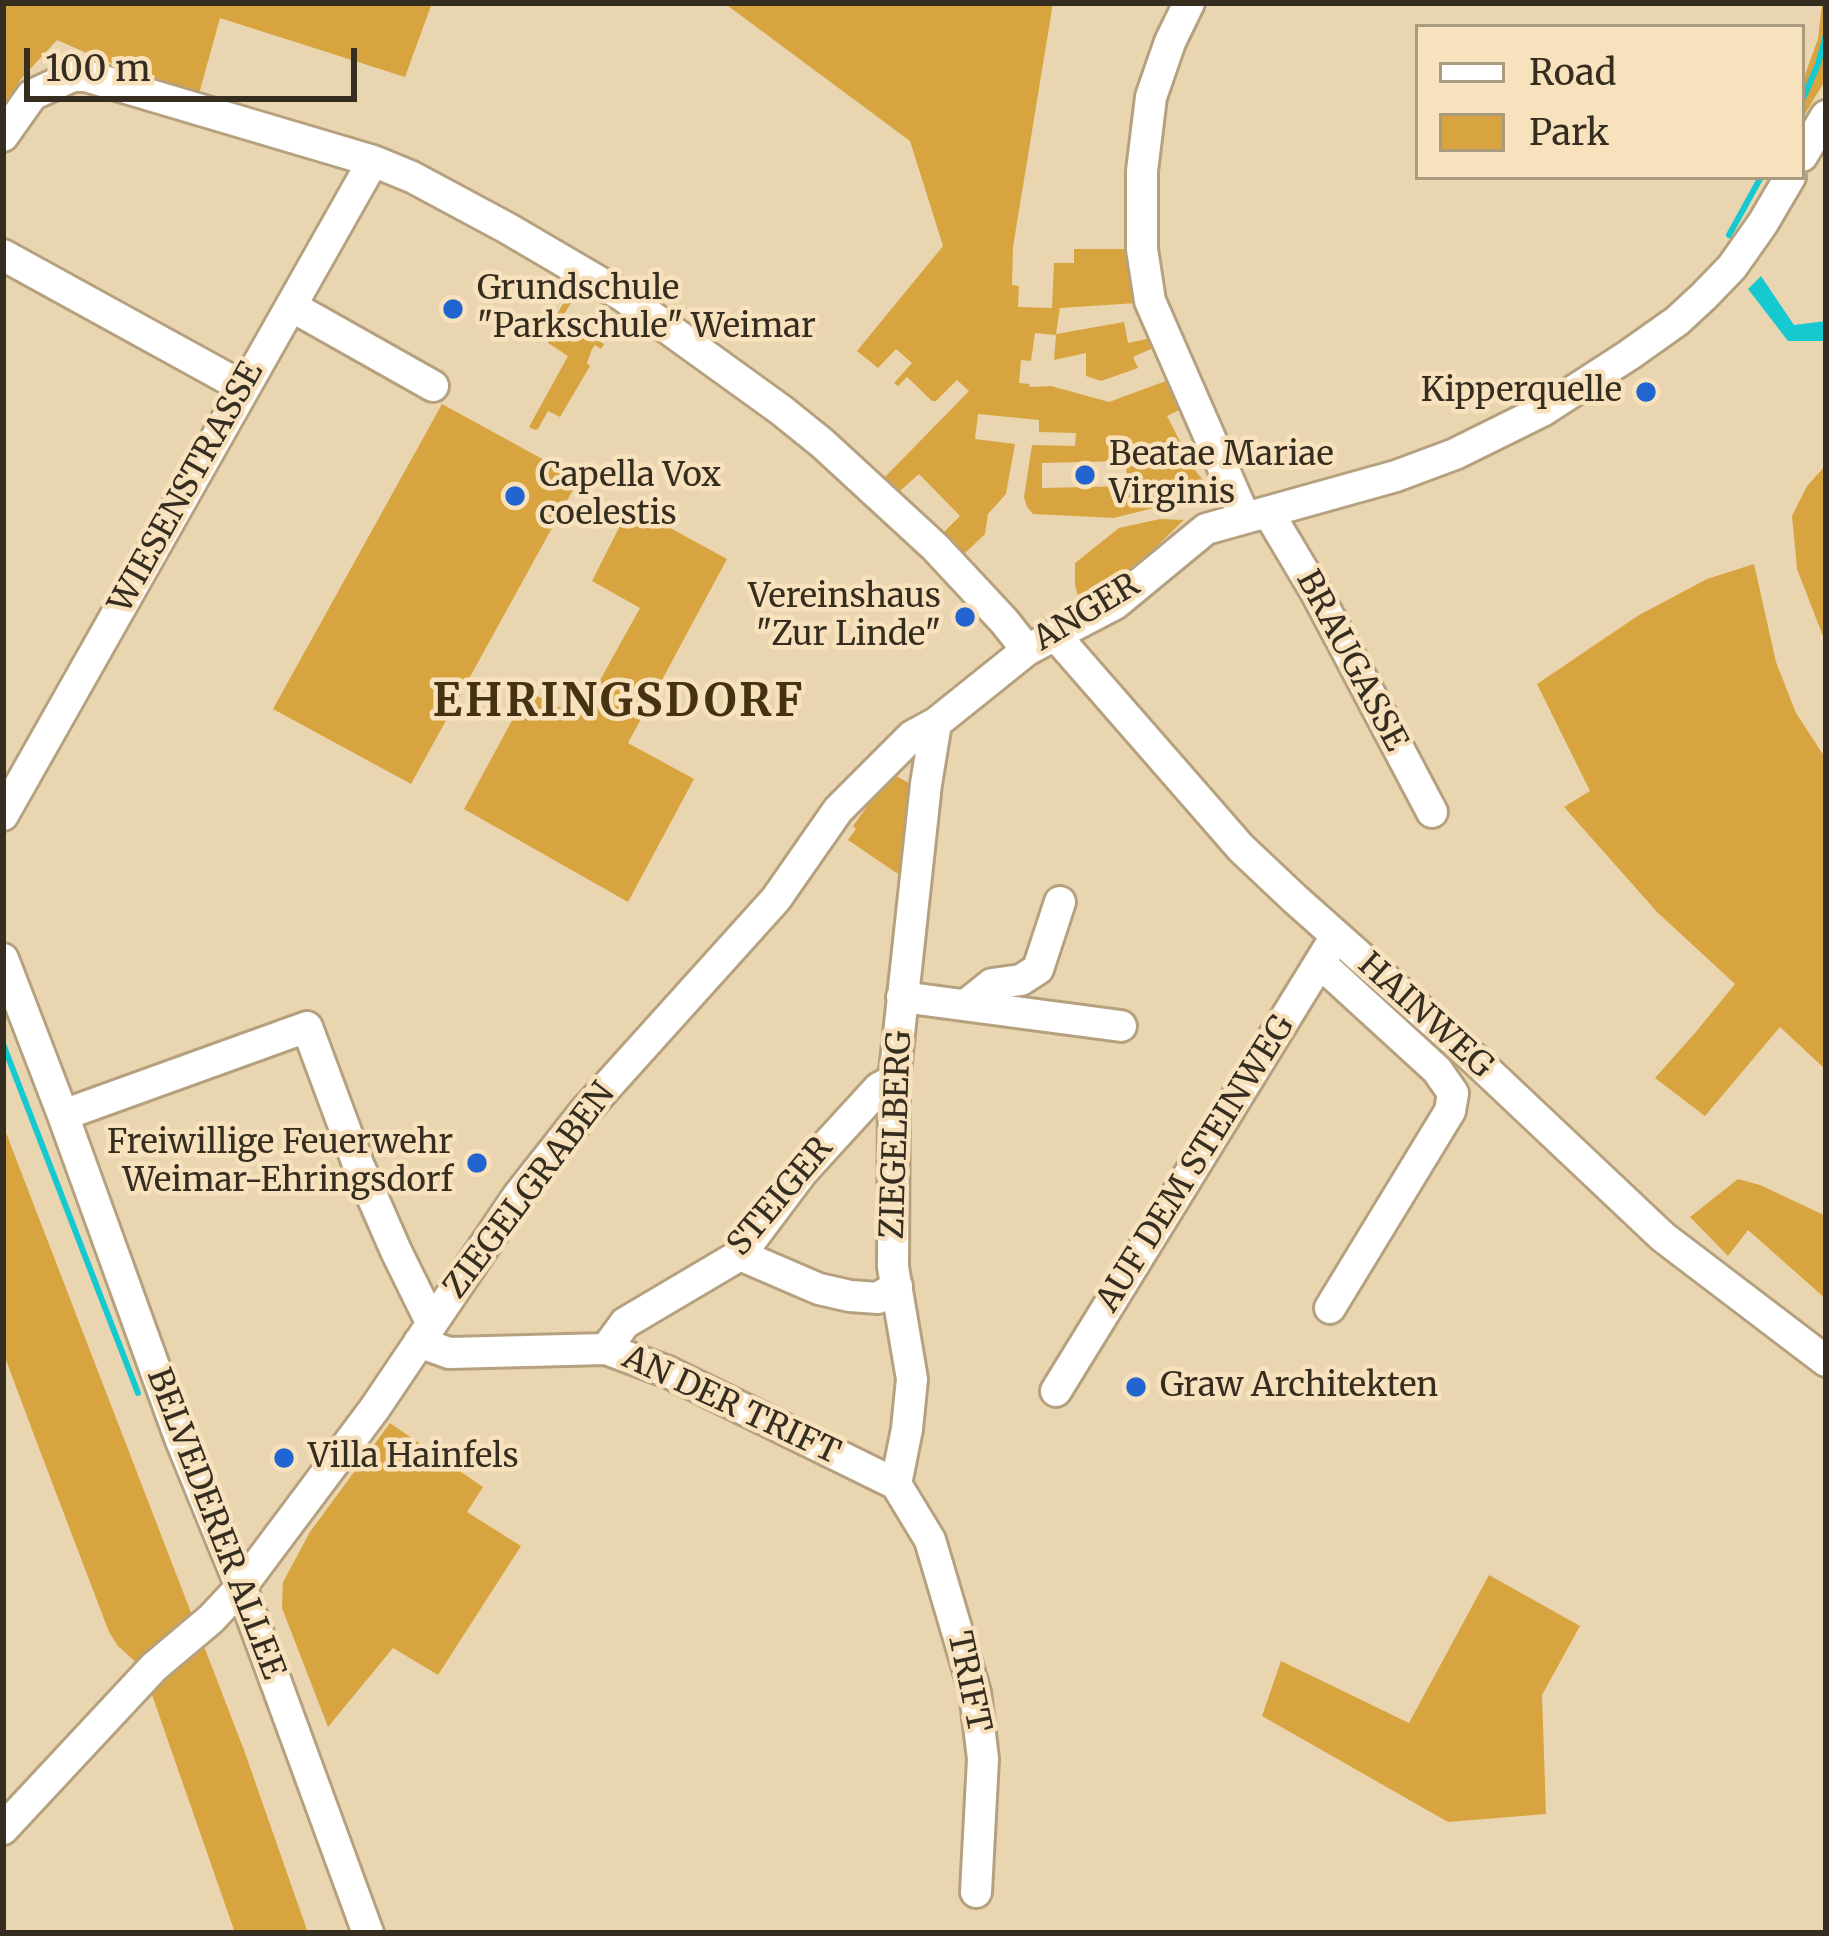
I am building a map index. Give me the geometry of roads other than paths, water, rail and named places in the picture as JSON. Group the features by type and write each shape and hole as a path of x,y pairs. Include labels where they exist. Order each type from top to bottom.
{"street":[{"name":"BRAUGASSE","path":"1189,3 1151,97 1142,171 1142,249 1150,301 1256,515 1317,594 1432,812"},
{"path":"3,136 32,95 73,76 116,83 373,161 430,186 623,296 822,442 935,547 1027,650"},
{"path":"1805,151 1826,116"},
{"name":"WIESENSTRASSE","path":"3,815 373,161"},
{"name":"ANGER","path":"838,810 912,736 936,723 1027,650 1115,604 1207,529 1396,476 1454,454 1561,399 1661,332 1705,296 1732,267 1788,180"},
{"path":"3,255 243,387"},
{"path":"291,306 433,386"},
{"name":"HAINWEG","path":"1056,636 1454,1094 1450,1111 1330,1308"},
{"name":"ZIEGELBERG","path":"896,1484 912,1379 893,1267 893,1080 936,723"},
{"name":"ZIEGELGRABEN","path":"3,1829 154,1666 212,1619 241,1587 375,1408 518,1196 585,1111 776,899 838,810"},
{"path":"967,1004 992,984 1021,980 1038,969 1060,902"},
{"name":"HAINWEG","path":"1328,950 1466,1051 1663,1237 1826,1361"},
{"name":"AUF DEM STEINWEG","path":"1056,1391 1328,950"},
{"name":"BELVEDERER ALLEE","path":"3,959 368,1933"},
{"path":"902,998 1120,1026"},
{"path":"63,1115 307,1027 425,1332"},
{"name":"STEIGER","path":"606,1348 625,1323 740,1255 802,1171 878,1088 893,1080"},
{"path":"740,1255 850,1296 878,1298 897,1286"},
{"name":"AN DER TRIFT","path":"425,1332 449,1353 606,1348 668,1372 896,1484"},
{"name":"TRIFT","path":"896,1484 930,1540 975,1692 983,1759 976,1892"}],"water":[{"path":"1761,276 1794,325 1826,321 1826,341 1788,341 1748,289"}],"waterway":[{"path":"1805,94 1826,35"},
{"path":"1729,235 1759,180"},
{"path":"3,1044 138,1393"}],"place":[{"name":"Grundschule \"Parkschule\" Weimar","path":"453,309"},
{"name":"Kipperquelle","path":"1646,392"},
{"name":"Beatae Mariae Virginis","path":"1085,475"},
{"name":"Capella Vox coelestis","path":"515,496"},
{"name":"Vereinshaus \"Zur Linde\"","path":"965,617"},
{"name":"Freiwillige Feuerwehr Weimar-Ehringsdorf","path":"477,1163"},
{"name":"Graw Architekten","path":"1136,1387"},
{"name":"Villa Hainfels","path":"284,1458"}],"district":[{"name":"EHRINGSDORF","path":"619,703"}]}
